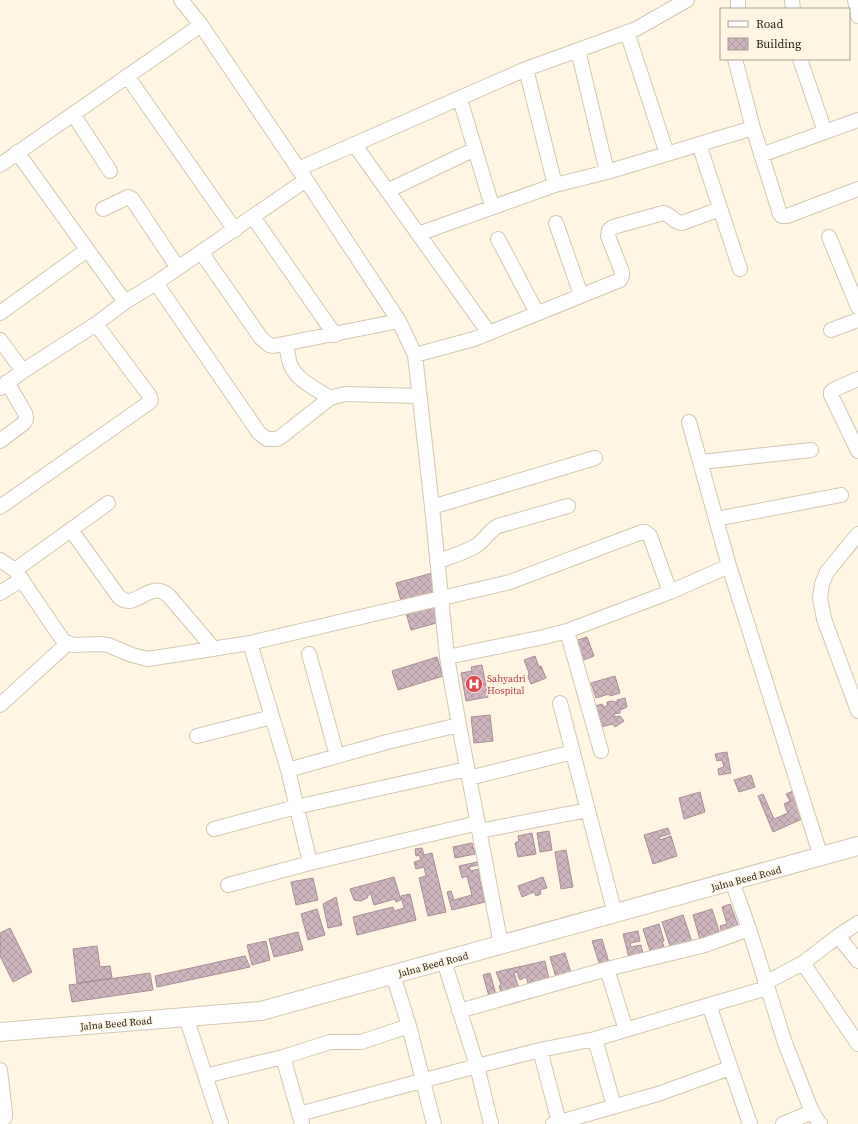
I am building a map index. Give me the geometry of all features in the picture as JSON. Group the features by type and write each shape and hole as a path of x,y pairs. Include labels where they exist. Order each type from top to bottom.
{"main road":[{"name":"Jalna Beed Road","path":"0,1032 261,1011 858,846"}],"street":[{"path":"181,0 201,25 399,321 415,355 447,657 501,945"},
{"path":"298,168 526,70 644,25 687,0"},
{"path":"855,0 858,16"},
{"path":"0,164 201,25"},
{"path":"627,32 667,154"},
{"path":"578,50 607,172"},
{"path":"736,60 753,128 779,212 782,216 787,216 858,189"},
{"path":"800,60 825,132"},
{"path":"526,70 555,185"},
{"path":"127,76 235,230"},
{"path":"460,99 492,206"},
{"path":"73,114 110,171"},
{"path":"761,155 858,120"},
{"path":"418,234 492,206 555,185 607,172 753,128"},
{"path":"354,144 489,333"},
{"path":"700,144 740,269"},
{"path":"387,191 475,149"},
{"path":"17,152 125,302"},
{"path":"0,441 24,423 26,419 25,412 4,385 96,324 125,302 235,230 306,180"},
{"path":"103,209 128,197 132,199 178,268"},
{"path":"415,355 474,339 618,281 622,276 608,236 611,228 663,212 668,214 676,222 682,223 720,208"},
{"path":"253,217 335,335"},
{"path":"556,223 581,296"},
{"path":"829,237 858,307"},
{"path":"498,239 537,314"},
{"path":"0,313 87,250"},
{"path":"201,252 261,338 269,345 286,345 399,321"},
{"path":"156,283 264,438 271,440 282,436 330,398 345,394 419,396"},
{"path":"831,330 858,320"},
{"path":"0,507 150,402 151,400 149,394 96,324"},
{"path":"0,340 23,371"},
{"path":"286,345 289,362 294,372 330,398"},
{"path":"858,379 831,392 832,397 855,437 858,451"},
{"path":"689,422 729,566 821,857"},
{"path":"701,462 811,450"},
{"path":"432,507 594,458"},
{"path":"716,519 841,495"},
{"path":"0,593 19,574 71,530 108,503"},
{"path":"437,562 474,547 489,532 498,526 568,506"},
{"path":"71,530 122,600 128,602 154,591 162,591 169,596 214,649"},
{"path":"0,560 19,574 60,636 68,643 79,645 108,645 132,655 148,659 250,643 441,599 524,578 642,532 645,532 650,536 670,592"},
{"path":"858,534 827,572 822,584 820,598 824,619 858,711"},
{"path":"447,657 567,631 670,592 729,566"},
{"path":"567,631 601,751"},
{"path":"0,705 68,643"},
{"path":"250,643 288,770 310,863"},
{"path":"309,654 337,756"},
{"path":"560,703 615,914"},
{"path":"197,736 272,717"},
{"path":"288,770 459,725"},
{"path":"214,829 296,807 573,752"},
{"path":"228,885 310,863 479,827 588,810"},
{"path":"732,881 749,929 784,1043 812,1112 820,1124"},
{"path":"283,1057 300,1119 477,1066 540,1050 595,1039 709,1005 766,985 803,963 838,936 858,923"},
{"path":"459,1011 607,969 705,945 749,929"},
{"path":"838,936 858,961"},
{"path":"444,961 477,1066 491,1124"},
{"path":"803,963 858,1044"},
{"path":"607,969 626,1030"},
{"path":"393,975 409,1026 434,1124"},
{"path":"709,1005 750,1124"},
{"path":"186,1017 218,1123"},
{"path":"205,1076 283,1057 330,1042 362,1042 409,1026"},
{"path":"595,1039 614,1106"},
{"path":"540,1050 556,1123 658,1094 730,1068"},
{"path":"0,1070 5,1113 5,1117 0,1122"},
{"path":"783,1124 812,1112"}],"building":[{"path":"432,573 437,591 401,601 396,583"},
{"path":"435,605 440,622 411,630 406,613"},
{"path":"587,637 594,656 581,661 575,641"},
{"path":"535,656 539,667 541,666 546,678 531,684 524,660"},
{"path":"437,657 443,676 398,690 392,671"},
{"path":"482,665 488,697 466,701 461,673 472,671 471,667"},
{"path":"615,676 620,693 610,696 609,694 596,698 591,683"},
{"path":"625,698 627,707 620,710 620,713 614,714 615,717 620,716 624,721 615,727 613,724 601,727 595,706 602,704 604,707 607,706 607,702 612,701 617,702 618,705 617,700"},
{"path":"490,715 493,741 474,743 471,717"},
{"path":"727,752 731,773 719,775 718,769 724,767 722,760 717,761 715,754"},
{"path":"751,775 755,787 739,792 734,780"},
{"path":"793,791 804,818 773,832 758,796 763,794 774,819 788,813 784,804 790,801 786,794"},
{"path":"700,792 705,812 684,819 679,798"},
{"path":"668,828 670,834 659,837 660,840 671,836 677,856 653,864 644,835"},
{"path":"549,831 552,850 540,852 537,833"},
{"path":"532,833 536,854 518,857 515,843 519,841 518,836"},
{"path":"472,843 475,854 455,858 453,847"},
{"path":"422,848 424,855 432,853 446,912 428,916 419,878 426,876 424,867 416,869 414,862 421,860 419,855 416,856 415,849"},
{"path":"566,850 573,887 561,889 555,852"},
{"path":"477,862 478,865 469,867 471,871 479,869 479,877 485,902 452,910 447,892 451,891 454,900 472,895 467,876 462,878 459,866"},
{"path":"394,877 401,900 396,902 395,899 374,905 370,892 367,898 361,901 354,900 350,889"},
{"path":"543,877 547,888 540,890 541,894 536,896 534,892 522,897 518,886"},
{"path":"313,878 318,900 296,905 291,882"},
{"path":"410,894 416,920 357,935 353,917 393,907 394,911 404,908 401,896"},
{"path":"336,897 342,925 328,928 323,904"},
{"path":"730,904 740,931 723,936 720,926 727,924 722,907"},
{"path":"317,909 325,935 308,940 301,914"},
{"path":"712,909 721,937 701,943 693,915"},
{"path":"683,915 693,945 672,952 662,922"},
{"path":"659,924 666,953 652,957 643,929"},
{"path":"10,928 32,972 13,982 0,956 0,933"},
{"path":"638,931 640,941 630,943 631,947 641,945 644,958 630,962 623,934"},
{"path":"298,932 303,950 274,957 269,939"},
{"path":"602,939 610,966 601,969 592,941"},
{"path":"266,941 270,960 252,965 247,945"},
{"path":"97,946 100,967 110,966 112,978 77,983 73,949"},
{"path":"565,953 572,977 557,981 550,957"},
{"path":"245,956 250,967 157,987 155,976"},
{"path":"545,961 550,984 530,990 526,977 520,980 518,972 514,973 520,992 503,997 499,986 501,984 496,972"},
{"path":"150,973 153,990 72,1002 69,985"},
{"path":"490,973 497,998 490,1000 483,975"}],"place":[{"name":"Sahyadri Hospital","path":"474,684"}]}
